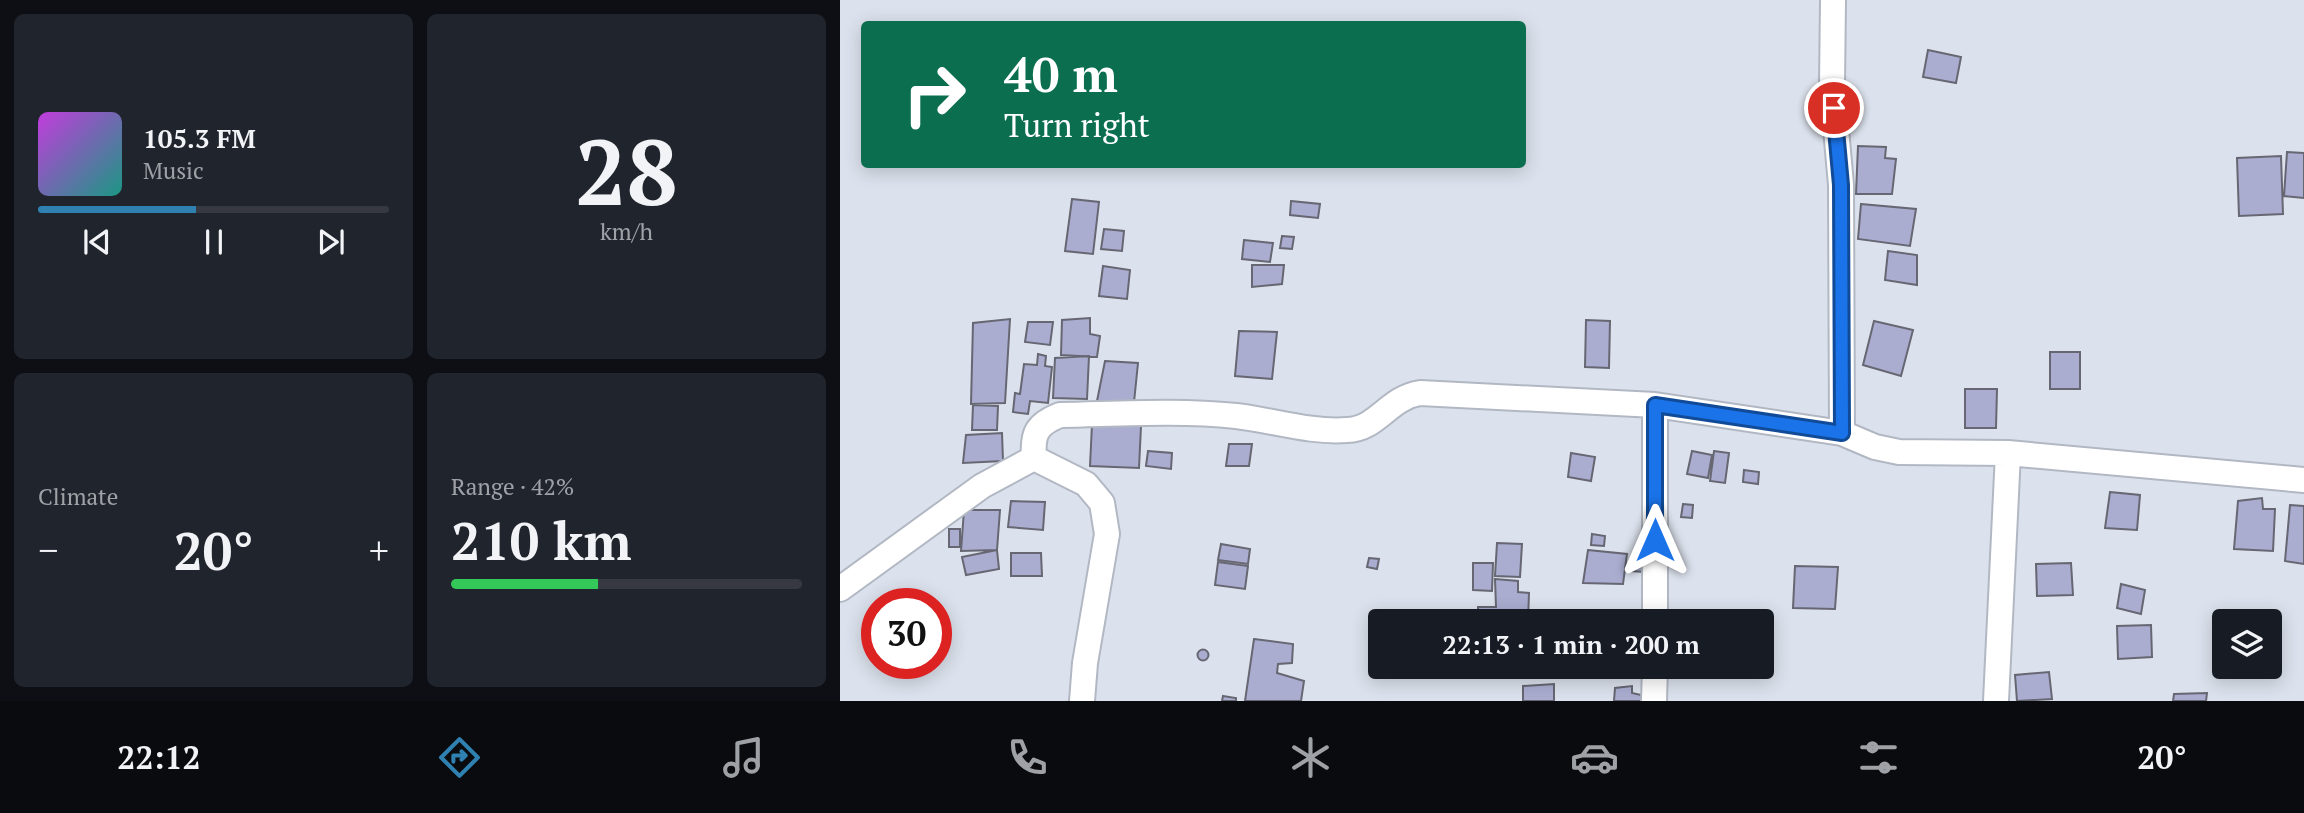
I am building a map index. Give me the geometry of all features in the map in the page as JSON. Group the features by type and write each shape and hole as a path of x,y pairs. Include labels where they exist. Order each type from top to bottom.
{"street":[{"path":"1833,0 1832,84 1841,185 1842,433"},
{"path":"1034,458 1032,437 1042,422 1060,415 1185,413 1235,416 1345,431 1371,423 1392,403 1406,395 1420,393 1655,405 1842,433 1875,447 1899,452 2008,453 2304,480"},
{"path":"1654,609 1655,405"},
{"path":"1996,701 2008,453"},
{"path":"840,589 982,486 1034,458"},
{"path":"1034,458 1086,484 1102,503 1107,534 1085,663 1082,701"},
{"path":"1654,679 1654,701"}],"building":[{"path":"1928,50 1961,57 1956,83 1923,77"},
{"path":"1858,146 1886,147 1885,158 1896,159 1892,194 1856,194"},
{"path":"2287,152 2304,153 2304,198 2284,196"},
{"path":"2281,156 2283,214 2239,216 2237,158"},
{"path":"1072,199 1099,202 1093,254 1065,251"},
{"path":"1291,201 1320,204 1318,218 1290,215"},
{"path":"1861,204 1916,209 1910,246 1858,239"},
{"path":"1104,229 1124,231 1122,251 1101,249"},
{"path":"1282,236 1294,237 1292,249 1280,248"},
{"path":"1244,240 1273,243 1270,262 1242,259"},
{"path":"1888,251 1917,255 1917,285 1885,280"},
{"path":"1252,265 1284,265 1282,284 1252,287"},
{"path":"1103,266 1130,270 1127,299 1099,296"},
{"path":"1090,318 1090,334 1100,336 1097,357 1061,355 1062,320"},
{"path":"1010,319 1005,403 971,404 973,323"},
{"path":"1586,320 1610,321 1609,368 1585,367"},
{"path":"1874,321 1913,330 1901,376 1863,365"},
{"path":"1028,322 1053,322 1050,345 1025,342"},
{"path":"1239,331 1277,332 1272,379 1235,376"},
{"path":"2050,352 2080,352 2080,389 2050,389"},
{"path":"1038,354 1046,356 1045,366 1052,367 1048,403 1030,401 1028,414 1013,412 1015,393 1020,394 1024,364 1037,365"},
{"path":"1089,356 1087,399 1053,398 1055,358"},
{"path":"1105,361 1138,363 1133,412 1096,406"},
{"path":"1965,389 1997,389 1996,428 1965,428"},
{"path":"973,405 998,406 997,430 972,430"},
{"path":"1092,424 1141,426 1139,468 1090,466"},
{"path":"1002,433 1003,461 963,463 966,435"},
{"path":"1229,444 1252,444 1249,466 1226,466"},
{"path":"1148,451 1172,453 1171,469 1146,466"},
{"path":"1692,451 1712,455 1708,478 1687,474"},
{"path":"1714,451 1729,453 1725,483 1710,481"},
{"path":"1571,453 1595,457 1591,481 1568,477"},
{"path":"1744,470 1759,472 1758,484 1743,482"},
{"path":"2110,492 2140,495 2137,530 2105,528"},
{"path":"2262,498 2263,509 2275,509 2273,551 2234,549 2238,501"},
{"path":"1011,501 1045,502 1043,530 1008,527"},
{"path":"1683,504 1693,505 1692,518 1681,517"},
{"path":"2290,505 2304,506 2304,564 2285,561"},
{"path":"964,510 1000,510 997,550 961,551"},
{"path":"949,529 960,529 960,547 949,547"},
{"path":"1592,534 1605,536 1604,546 1591,545"},
{"path":"1497,543 1522,544 1520,577 1495,576"},
{"path":"1221,544 1250,549 1248,564 1218,560"},
{"path":"997,550 999,569 966,575 962,557"},
{"path":"1588,550 1627,554 1623,584 1583,583"},
{"path":"1011,553 1041,553 1042,576 1011,576"},
{"path":"1632,556 1646,557 1644,572 1631,571"},
{"path":"1369,558 1379,559 1377,569 1367,567"},
{"path":"1218,562 1248,566 1245,589 1215,585"},
{"path":"1473,563 1493,563 1492,591 1473,590"},
{"path":"2071,563 2073,595 2037,596 2036,564"},
{"path":"1795,566 1838,567 1835,609 1793,608"},
{"path":"1495,579 1518,581 1518,592 1529,593 1528,609 1478,609 1496,607"},
{"path":"2121,584 2145,590 2141,614 2117,608"},
{"path":"2151,625 2152,657 2118,659 2117,626"},
{"path":"1254,639 1293,644 1292,663 1278,664 1277,673 1304,681 1301,701 1245,701"},
{"path":"1203,650 1207,651 1207,659 1203,660 1199,659 1198,655 1199,651"},
{"path":"2049,672 2052,699 2017,701 2015,675"},
{"path":"1554,684 1554,701 1523,701 1523,686"},
{"path":"1632,686 1632,693 1641,695 1641,701 1614,701 1615,688"},
{"path":"2207,693 2206,701 2173,701 2174,694"},
{"path":"1223,696 1236,698 1236,701 1222,701"}],"route":[{"path":"1655,540 1655,405 1764,424 1842,433 1841,185 1834,108"}]}
